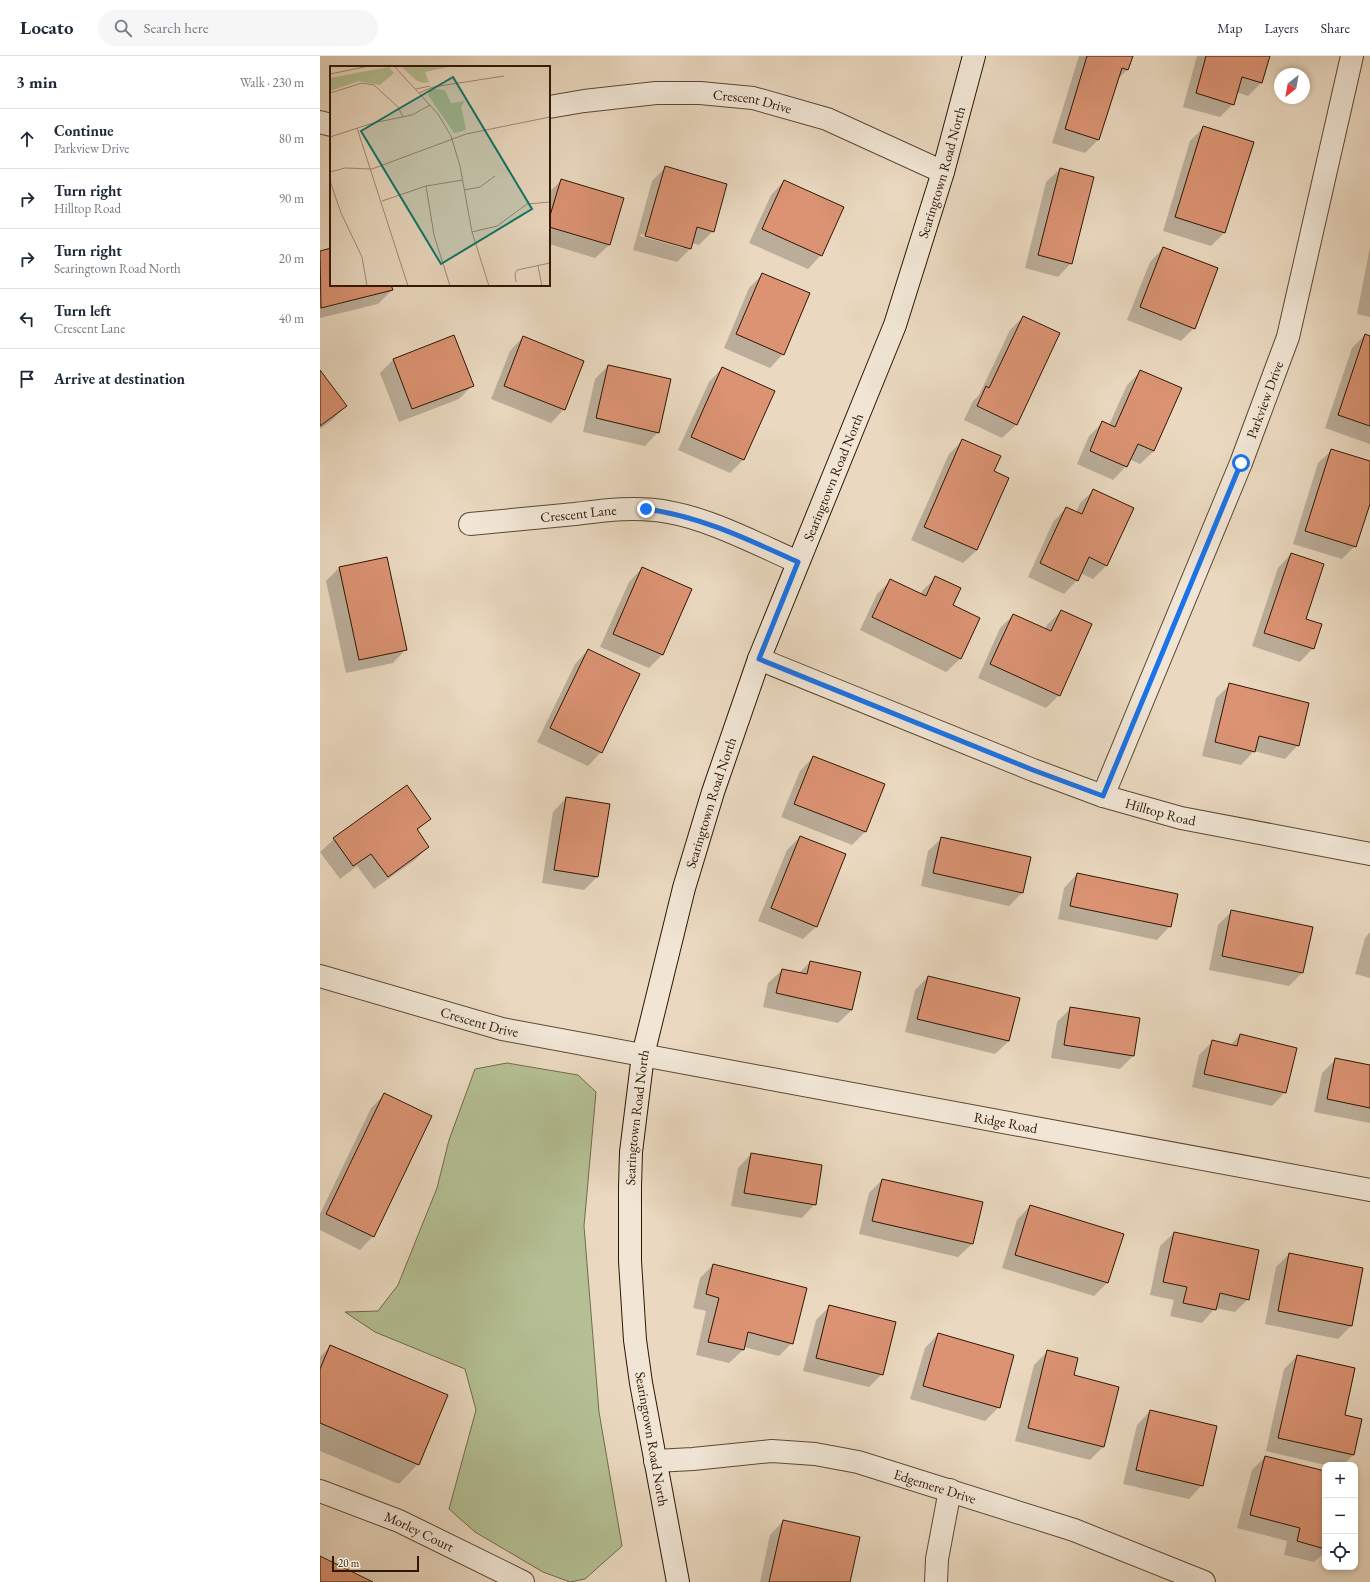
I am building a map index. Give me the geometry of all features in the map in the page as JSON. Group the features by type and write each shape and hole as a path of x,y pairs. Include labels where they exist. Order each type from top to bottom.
{"street":[{"name":"Searingtown Road North","path":"678,1582 655,1461 635,1340 630,1260 630,1187 631,1152 643,1055 684,888 713,792 759,659 895,325 943,172 974,56"},
{"name":"Parkview Drive","path":"1103,796 1241,463 1288,337 1352,56"},
{"name":"Crescent Drive","path":"550,107 584,101 656,93 700,93 753,98 827,119 943,172"},
{"path":"320,122 330,124"},
{"name":"Crescent Lane","path":"470,524 612,510 646,509 690,517 716,526 798,562"},
{"name":"Hilltop Road","path":"759,659 1033,770 1103,796 1180,818 1370,854"},
{"name":"Crescent Drive","path":"320,976 502,1029 643,1055"},
{"name":"Ridge Road","path":"643,1055 1370,1190"},
{"name":"Edgemere Drive","path":"655,1461 693,1459 772,1451 815,1454 858,1462 1074,1530 1204,1582"},
{"path":"936,1582 937,1559 950,1490"},
{"name":"Morley Court","path":"320,1491 399,1521 519,1581"}],"green space":[{"path":"507,1063 578,1075 596,1092 584,1226 599,1412 622,1546 585,1579 570,1582 543,1572 475,1532 449,1509 476,1410 465,1369 375,1332 345,1312 378,1311 398,1285 437,1188 449,1140 475,1069"}],"building":[{"path":"1087,56 1133,56 1128,70 1122,68 1099,140 1065,129"},
{"path":"1206,56 1270,56 1262,83 1242,77 1234,105 1196,93"},
{"path":"1203,126 1254,142 1225,233 1175,217"},
{"path":"665,166 727,184 714,232 697,227 691,249 645,236"},
{"path":"1060,168 1094,177 1072,264 1038,255"},
{"path":"561,179 624,198 610,245 550,227 550,216"},
{"path":"784,180 844,207 822,256 762,229"},
{"path":"1163,247 1218,268 1195,329 1140,307"},
{"path":"330,248 330,286 391,286 393,290 321,308 320,251"},
{"path":"762,273 810,293 784,355 736,334"},
{"path":"1023,316 1060,333 1017,425 977,406 986,386 989,388"},
{"path":"1365,334 1370,336 1370,426 1338,415"},
{"path":"454,335 474,386 412,409 393,359"},
{"path":"523,336 584,361 565,410 504,386"},
{"path":"608,365 671,379 659,433 596,418"},
{"path":"722,367 775,391 744,460 691,437"},
{"path":"320,370 347,406 320,426"},
{"path":"1140,370 1182,388 1154,451 1138,444 1127,467 1090,451 1102,421 1115,427"},
{"path":"962,439 1001,456 994,471 1009,478 977,550 924,527"},
{"path":"1331,449 1370,461 1370,504 1356,547 1305,531"},
{"path":"1093,489 1134,508 1107,566 1089,557 1078,581 1040,563 1066,507 1082,514"},
{"path":"1291,553 1324,564 1306,619 1322,624 1314,649 1264,633"},
{"path":"387,557 407,650 359,660 339,567"},
{"path":"642,567 692,589 663,655 613,634"},
{"path":"935,576 961,588 953,605 980,618 961,659 872,617 890,579 926,596"},
{"path":"1061,610 1092,624 1060,696 990,664 1013,614 1051,631"},
{"path":"588,649 640,674 602,753 550,728"},
{"path":"1229,683 1309,703 1299,746 1259,736 1255,752 1215,742"},
{"path":"813,756 885,784 866,832 794,804"},
{"path":"407,785 431,819 417,829 429,847 388,877 371,854 353,866 333,838"},
{"path":"566,797 610,804 598,877 554,870"},
{"path":"800,836 846,854 817,927 771,908"},
{"path":"941,837 1031,857 1023,893 933,873"},
{"path":"1077,873 1178,894 1171,927 1070,906"},
{"path":"1231,910 1313,927 1303,973 1222,956"},
{"path":"810,961 861,972 852,1010 776,993 782,969 807,974"},
{"path":"928,976 1020,998 1009,1041 917,1019"},
{"path":"1070,1007 1140,1018 1134,1056 1064,1045"},
{"path":"1240,1034 1297,1048 1286,1093 1204,1074 1212,1040 1237,1046"},
{"path":"1335,1058 1370,1065 1370,1108 1327,1099"},
{"path":"384,1093 432,1116 374,1237 326,1214"},
{"path":"751,1153 822,1165 816,1205 744,1193"},
{"path":"882,1179 983,1202 973,1244 872,1221"},
{"path":"1030,1205 1124,1234 1108,1283 1015,1255"},
{"path":"1174,1232 1259,1250 1249,1300 1220,1293 1216,1310 1183,1303 1187,1287 1163,1282"},
{"path":"1289,1253 1363,1268 1352,1326 1278,1311"},
{"path":"713,1264 807,1288 793,1344 748,1332 744,1350 708,1342 719,1298 706,1294"},
{"path":"829,1305 896,1322 883,1375 816,1358"},
{"path":"938,1333 1014,1355 1000,1408 923,1386"},
{"path":"330,1345 448,1395 419,1465 320,1423 320,1369"},
{"path":"1047,1350 1078,1358 1074,1375 1119,1387 1104,1447 1028,1428"},
{"path":"1297,1355 1355,1368 1345,1415 1362,1419 1354,1455 1278,1438"},
{"path":"1150,1410 1217,1426 1203,1486 1136,1470"},
{"path":"1265,1456 1322,1470 1322,1548 1297,1541 1300,1528 1250,1515"},
{"path":"783,1520 860,1537 850,1582 769,1582"},
{"path":"320,1556 373,1582 320,1582"}],"route":[{"path":"646,509 690,517 716,526 798,562 759,659 1033,770 1103,796 1241,463"}]}
